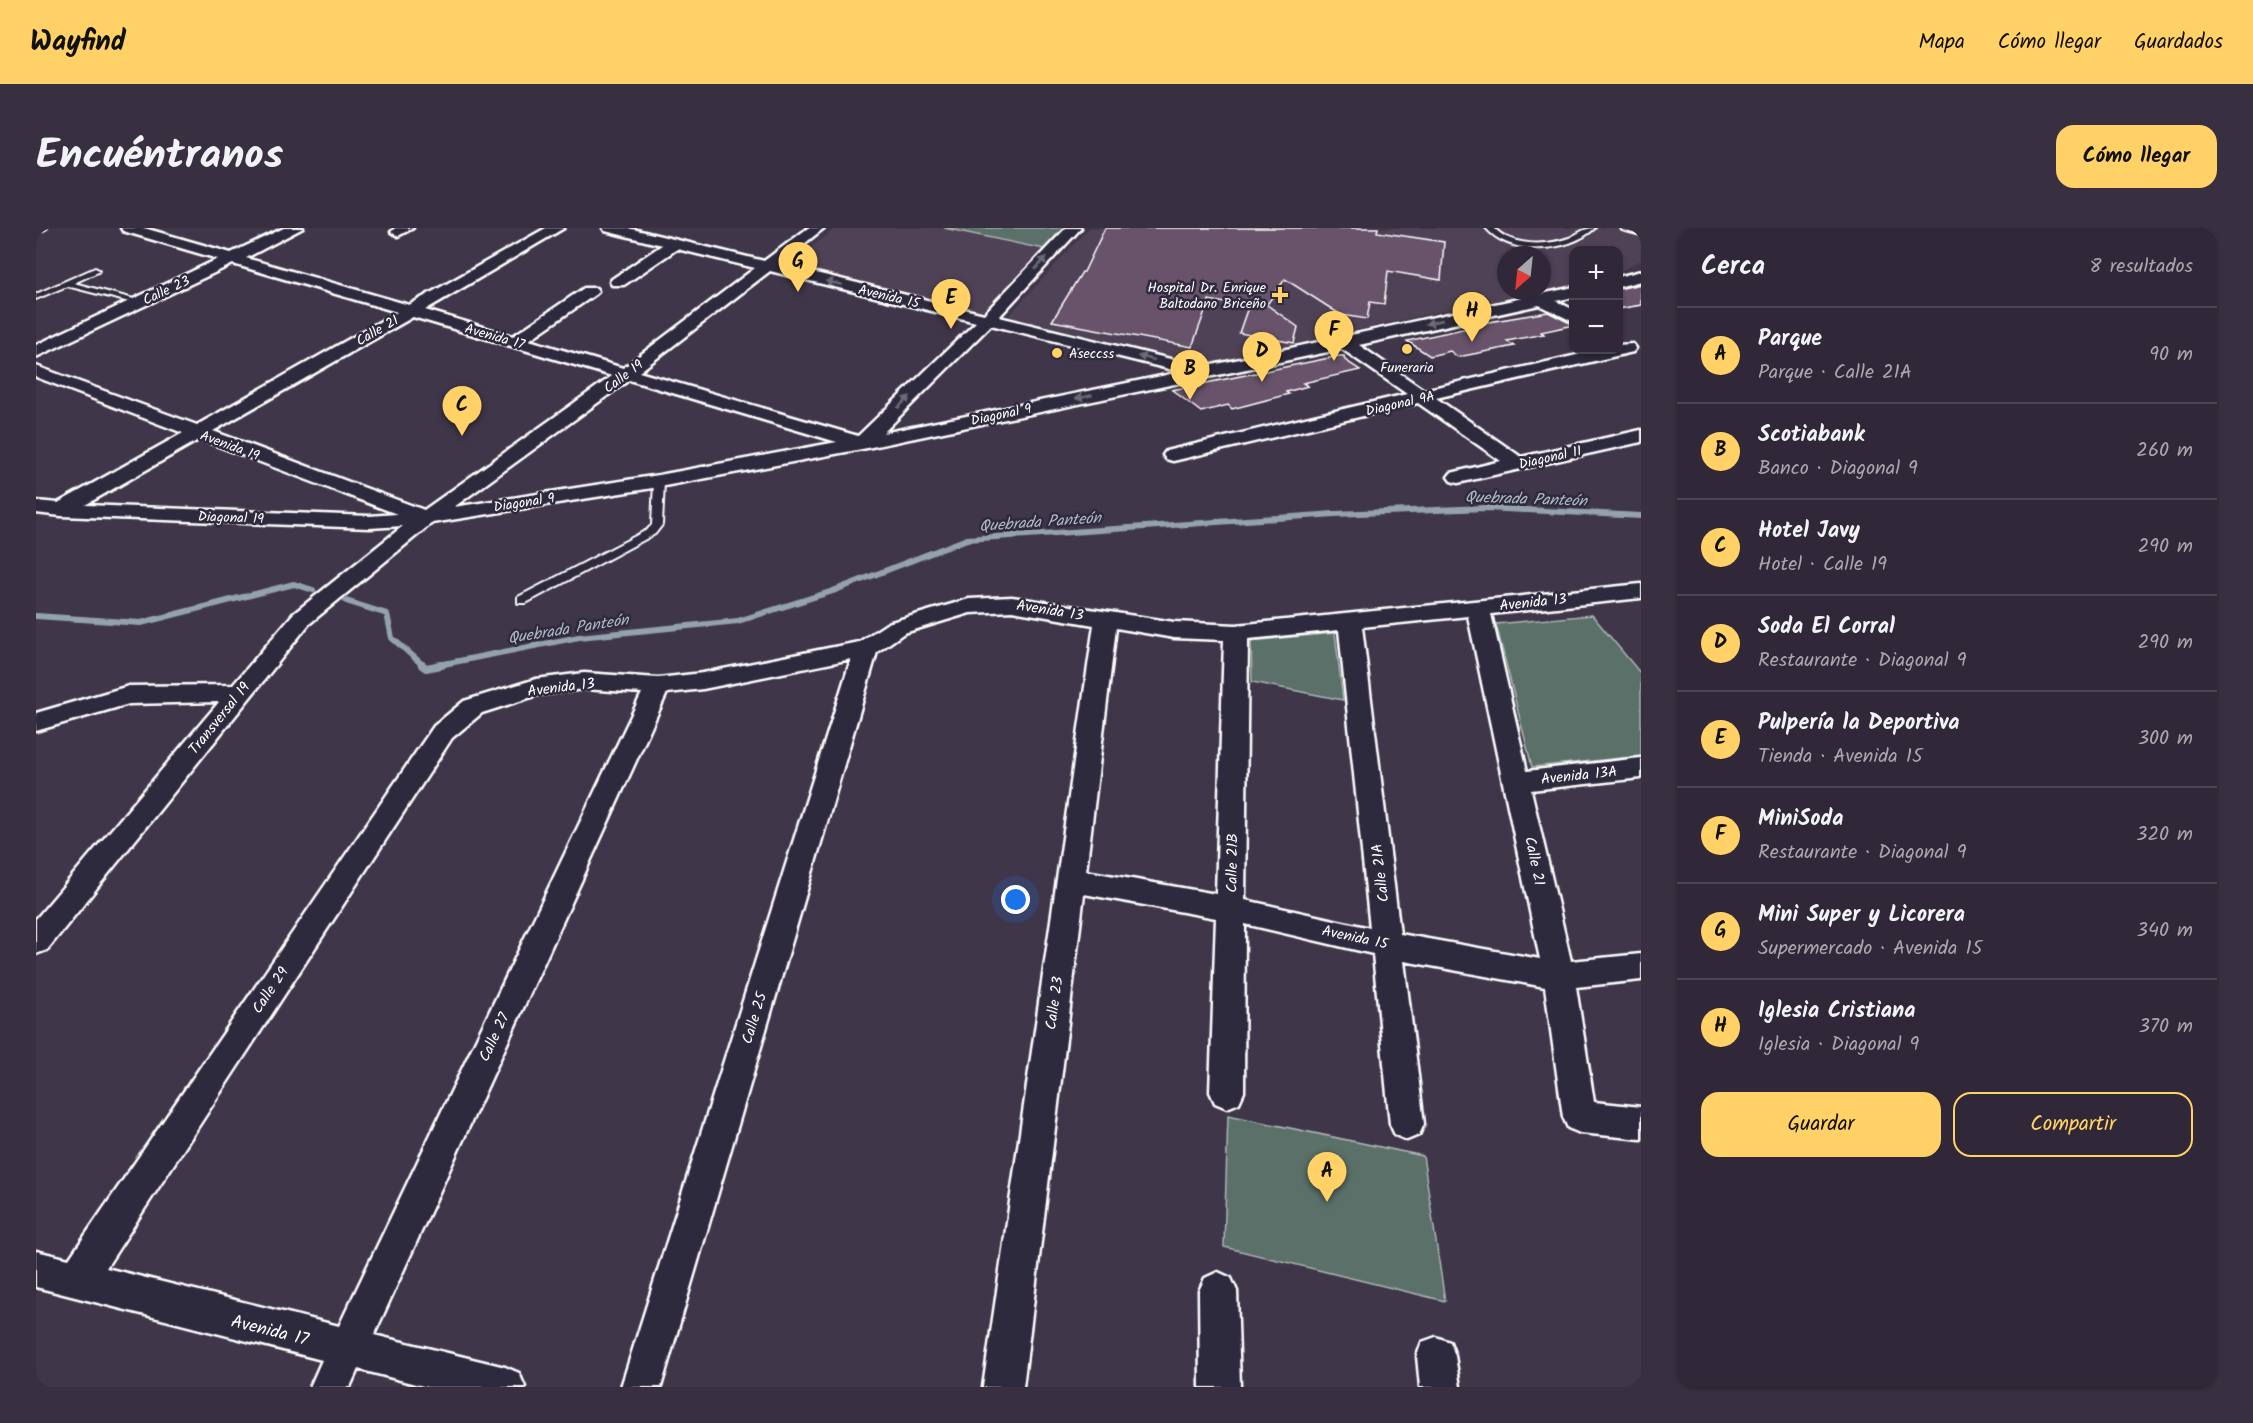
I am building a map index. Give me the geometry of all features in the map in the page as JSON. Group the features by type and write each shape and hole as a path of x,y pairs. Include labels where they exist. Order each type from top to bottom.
{"street":[{"name":"Avenida 17","path":"128,228 862,443"},
{"name":"Calle 23","path":"36,352 296,228"},
{"name":"Calle 21","path":"61,510 557,228"},
{"name":"Avenida 15","path":"610,228 1203,372"},
{"name":"Calle 19","path":"426,518 626,374 817,228"},
{"path":"862,443 987,320 1074,228"},
{"path":"618,282 674,244"},
{"path":"515,342 590,291"},
{"name":"Diagonal 9","path":"1551,297 1569,293"},
{"name":"Diagonal 9","path":"426,518 659,481 862,443 1345,343 1538,300"},
{"path":"1544,300 1569,314"},
{"path":"1345,343 1518,464"},
{"name":"Diagonal 9A","path":"1173,455 1422,398 1589,354"},
{"name":"Avenida 19","path":"36,371 426,518"},
{"name":"Diagonal 11","path":"1458,477 1641,436"},
{"name":"Diagonal 19","path":"36,507 61,510 369,522 426,518"},
{"name":"Transversal 19","path":"36,941 47,914 301,619 426,518"},
{"name":"Avenida 13","path":"473,707 536,687 584,681 658,686 703,681 866,648 896,628 969,606 1012,604 1174,630 1236,633 1640,592"},
{"name":"Calle 21","path":"1478,608 1559,976 1580,1117 1641,1123"},
{"name":"Calle 23","path":"1003,1387 1106,619"},
{"name":"Calle 21A","path":"1350,623 1407,1124"},
{"name":"Calle 21B","path":"1227,1092 1236,633"},
{"name":"Calle 25","path":"641,1387 866,648"},
{"name":"Calle 27","path":"330,1387 658,686"},
{"path":"36,722 129,695 239,693"},
{"name":"Calle 29","path":"76,1280 443,732 473,707"},
{"name":"Avenida 13A","path":"1518,782 1641,768"},
{"name":"Avenida 15","path":"1070,880 1231,909 1388,945 1559,976 1641,967"},
{"name":"Avenida 17","path":"36,1269 505,1387"},
{"path":"1218,1291 1220,1387"}],"lane":[{"path":"1490,228 1495,236 1504,240 1532,246 1554,243 1584,234 1591,228"},
{"path":"1625,228 1641,233"},
{"path":"36,297 95,270"},
{"path":"67,282 138,303"},
{"path":"522,600 651,532 657,525 659,481"}],"shaded area":[{"path":"836,228 944,228 1044,249 980,314 786,267"},
{"name":"Hospital Dr. Enrique Baltodano Briceño","path":"1089,228 1641,228 1641,260 1623,270 1623,246 1569,246 1569,287 1551,291 1551,246 1497,246 1497,300 1513,300 1454,308 1205,365 1006,319"}],"green space":[{"path":"944,228 1064,228 1044,249"},
{"path":"1592,615 1641,674 1641,756 1532,767 1496,624"},
{"path":"1335,633 1343,700 1252,682 1251,641"},
{"path":"1228,1115 1423,1156 1445,1301 1224,1247"}],"building":[{"path":"1105,228 1378,228 1377,232 1444,242 1441,280 1388,271 1384,304 1370,302 1367,319 1341,315 1285,279 1268,303 1263,302 1298,327 1294,343 1239,333 1248,307 1209,300 1192,347 1052,321 1084,272"},
{"path":"1641,284 1641,305 1623,308 1623,288"},
{"path":"1548,312 1569,322 1569,326 1541,332 1544,334 1507,341 1514,346 1458,357 1450,351 1430,356 1407,341 1477,326 1477,324"},
{"path":"1344,356 1345,360 1360,370 1303,383 1308,386 1286,392 1289,394 1232,409 1228,405 1201,412 1172,390"}],"waterway":[{"name":"Quebrada Panteón","path":"434,666 579,637 738,621 833,591 967,539 1335,514 1486,508 1641,516"},
{"name":"Quebrada Panteón","path":"36,616 141,623 294,584 313,590"},
{"name":"Quebrada Panteón","path":"346,601 387,614 392,638 424,666"},
{"name":"Quebrada Panteón","path":"422,665 426,668 442,665"}],"place":[{"name":"Mini Super y Licorera","path":"798,292"},
{"name":"Hospital Dr. Enrique Baltodano Briceño","path":"1280,295"},
{"name":"Pulpería la Deportiva","path":"951,329"},
{"name":"Iglesia Cristiana","path":"1472,342"},
{"name":"Funeraria","path":"1407,349"},
{"name":"Aseccss","path":"1057,353"},
{"name":"MiniSoda","path":"1334,361"},
{"name":"Soda El Corral","path":"1262,382"},
{"name":"Scotiabank","path":"1190,400"},
{"name":"Hotel Javy","path":"462,436"},
{"name":"Parque","path":"1327,1202"}]}
